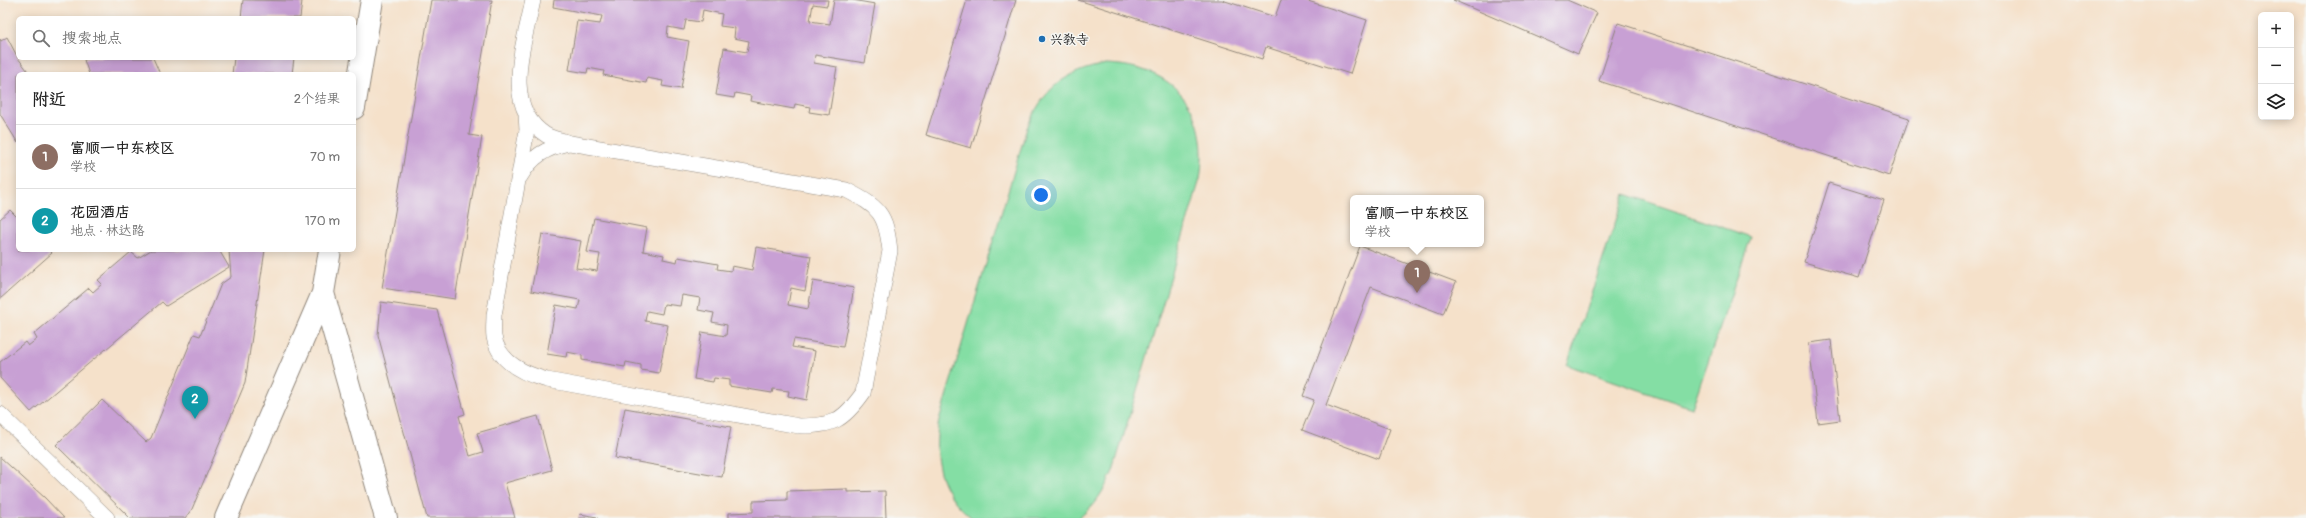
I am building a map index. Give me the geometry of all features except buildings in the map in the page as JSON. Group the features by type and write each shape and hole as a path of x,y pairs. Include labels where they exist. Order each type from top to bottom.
{"main road":[{"path":"356,96 372,0"},
{"path":"226,518 323,294 330,252"},
{"path":"323,294 386,518"}],"lane":[{"path":"526,114 547,135 570,143 846,190 865,200 880,211 888,228 890,250 863,393 852,407 840,419 822,426 799,426 547,380 528,375 515,369 501,354 494,338 494,315 527,130 526,114 519,94 518,79 533,0"},
{"path":"518,180 526,166 536,155 551,147 570,143"},
{"path":"0,414 107,518"}],"green space":[{"path":"1106,64 1131,67 1152,73 1169,83 1183,97 1194,113 1200,133 1202,155 1200,179 1113,471 1099,497 1079,518 972,518 952,497 940,474 937,449 939,420 1027,128 1041,102 1048,92 1057,84 1078,72 1091,67"},
{"path":"1625,194 1751,237 1692,408 1567,365"}],"place":[{"name":"兴教寺","path":"1042,39"},
{"name":"富顺一中东校区","path":"1417,293"},
{"name":"花园酒店","path":"195,419"}]}
